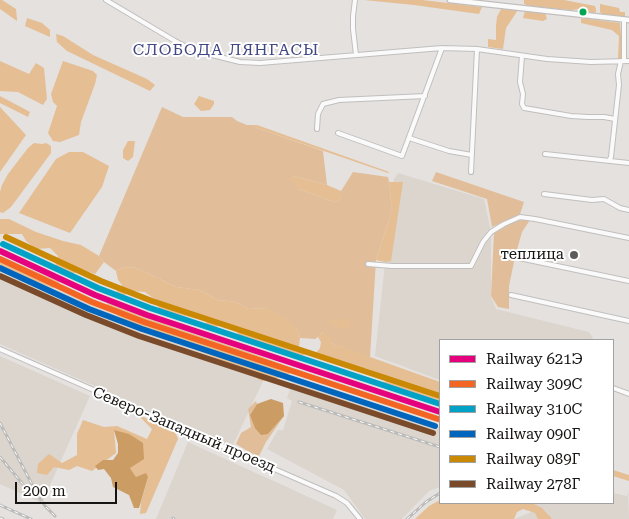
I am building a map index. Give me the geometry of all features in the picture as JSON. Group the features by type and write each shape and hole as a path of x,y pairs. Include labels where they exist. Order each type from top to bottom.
{"street":[{"path":"106,0 168,38 192,50 240,62 260,64 442,48 477,49 547,59 591,62 625,61"},
{"path":"355,0 353,29 356,55"},
{"path":"450,0 626,20 625,61 618,74 619,85 609,161"},
{"path":"501,6 503,0"},
{"path":"338,133 402,156 442,48"},
{"path":"471,172 477,49"},
{"path":"522,56 520,82 524,108 571,116 615,119"},
{"path":"317,129 318,114 323,104 339,100 425,96"},
{"path":"409,137 449,151 472,155"},
{"path":"545,154 629,163"},
{"path":"544,194 592,200 604,199 620,208 629,210"},
{"path":"368,264 392,266 471,266 490,232 520,217 535,218 629,238"},
{"path":"518,258 629,281"},
{"path":"511,295 629,320"},
{"name":"Северо-Западный проезд","path":"0,349 340,498 347,503 360,519"},
{"path":"614,388 629,394"}],"shaded area":[{"path":"0,0 16,9 17,21 0,9"},
{"path":"364,0 422,0 482,7 479,14"},
{"path":"524,0 564,0 595,6 596,12 590,13 581,8 571,10 532,7 524,4"},
{"path":"600,4 619,8 620,12 625,12 625,18 603,15 600,12"},
{"path":"501,9 518,10 506,28 503,49 488,47 488,39 496,40 497,17"},
{"path":"525,11 545,13 547,19 543,21 523,18"},
{"path":"27,18 42,23 50,30 50,37 25,26"},
{"path":"581,18 620,23 623,59 618,59 619,36 612,30 581,23"},
{"path":"56,34 63,36 93,55 147,79 155,85 150,91 67,51 57,42"},
{"path":"0,61 29,74 36,63 44,68 47,99 43,105 18,92 0,91"},
{"path":"63,61 93,71 97,75 81,122 79,135 60,142 53,141 48,133 57,106 53,102 51,94"},
{"path":"0,96 30,112 28,117 0,103"},
{"path":"199,96 214,101 210,110 201,111 194,104"},
{"path":"0,107 26,135 0,172"},
{"path":"162,107 183,117 232,117 247,125 253,125 323,151 327,185 293,176 298,189 334,202 341,199 341,191 353,172 388,177 392,210 376,260 370,358 331,343 323,332 315,339 300,338 297,330 267,308 248,309 236,302 218,300 199,290 176,287 137,268 124,267 116,271 99,256"},
{"path":"253,125 257,125 389,172 257,128"},
{"path":"128,141 135,141 133,157 128,161 123,158 123,150"},
{"path":"34,143 46,143 51,146 51,153 11,207 3,213 0,212 2,185 8,174"},
{"path":"69,152 83,152 109,166 102,187 70,233 19,213 56,159"},
{"path":"436,172 524,202 520,214 492,227 487,199 432,181"},
{"path":"398,173 484,199 491,232 491,297 496,309 589,332 592,339 439,339 439,380 375,356 394,179"},
{"path":"293,176 327,185 341,191 341,199 334,202 298,189 289,178"},
{"path":"389,182 403,182 391,261 385,262 376,260 392,210"},
{"path":"0,219 9,219 36,232 81,245 99,256 104,262 95,274 81,269 70,276 54,270 58,256 50,248 36,249 26,241 22,234 0,234"},
{"path":"521,220 530,220 522,232 515,257 509,286 509,309 498,307 491,296 494,233"},
{"path":"0,256 60,282 53,288 0,269"},
{"path":"124,267 137,268 176,287 199,290 218,300 236,302 248,309 267,308 287,319 297,330 300,338 299,347 307,354 301,356 294,355 242,339 234,329 219,325 212,331 206,326 206,321 159,310 157,301 145,292 132,291 121,297 114,296 122,285 118,280 116,271"},
{"path":"0,269 53,288 264,379 232,447 0,344"},
{"path":"107,303 284,365 294,372 275,379 262,381 230,364 182,344 133,327 130,323 107,309"},
{"path":"331,319 348,319 353,323 347,328 338,328 328,323"},
{"path":"323,332 331,338 331,343 439,382 439,406 378,386 379,382 385,382 388,377 368,369 318,357 316,353 320,348 321,342 318,337"},
{"path":"0,356 90,396 42,503 0,484"},
{"path":"294,378 439,427 439,487 429,491 402,519 365,519 344,490 267,449 278,430 283,430 292,401 287,398"},
{"path":"271,399 283,403 284,416 268,434 261,435 255,428 250,415 257,404"},
{"path":"256,401 257,404 250,415 268,434 284,416 259,456 236,444 241,433 251,427 248,409"},
{"path":"137,414 175,432 178,439 146,513 140,514 141,502 148,477 136,477 130,468 114,430 116,453 92,471 77,466 69,470 54,467 47,475 37,473 38,464 49,454 62,463 77,455 77,434 83,420 104,427 117,426 147,439 152,429"},
{"path":"114,430 129,434 143,443 144,459 130,468 136,477 146,473 148,477 139,508 134,508 129,495 113,487 111,478 104,469 98,470 95,466 103,460 113,460 118,453 118,444"},
{"path":"188,442 337,510 333,519 156,519"},
{"path":"614,470 629,475 629,481 614,476"},
{"path":"628,491 629,519 514,519 534,511 533,504 614,504 614,493 627,496"},
{"path":"439,501 439,504 534,504 542,508 552,519 538,519 535,513 523,509 517,512 514,519 415,519 429,506"}],"railway":[{"path":"299,402 439,447"},
{"path":"0,423 38,496 55,516"},
{"path":"0,457 32,495"},
{"path":"407,519 426,502 439,494"},
{"path":"0,505 31,519"}],"rail line":[{"name":"089Г","path":"6,237 101,281 152,301 439,396"},
{"name":"310С","path":"3,244 98,288 150,308 439,404"},
{"name":"621Э","path":"0,251 95,295 147,315 439,412"},
{"name":"309С","path":"0,259 92,302 144,322 438,419"},
{"name":"090Г","path":"0,268 89,309 142,329 435,426"},
{"name":"278Г","path":"0,276 86,315 139,336 433,433"}],"place":[{"name":"теплица","path":"574,255"}],"district":[{"name":"СЛОБОДА ЛЯНГАСЫ","path":"226,50"}]}
